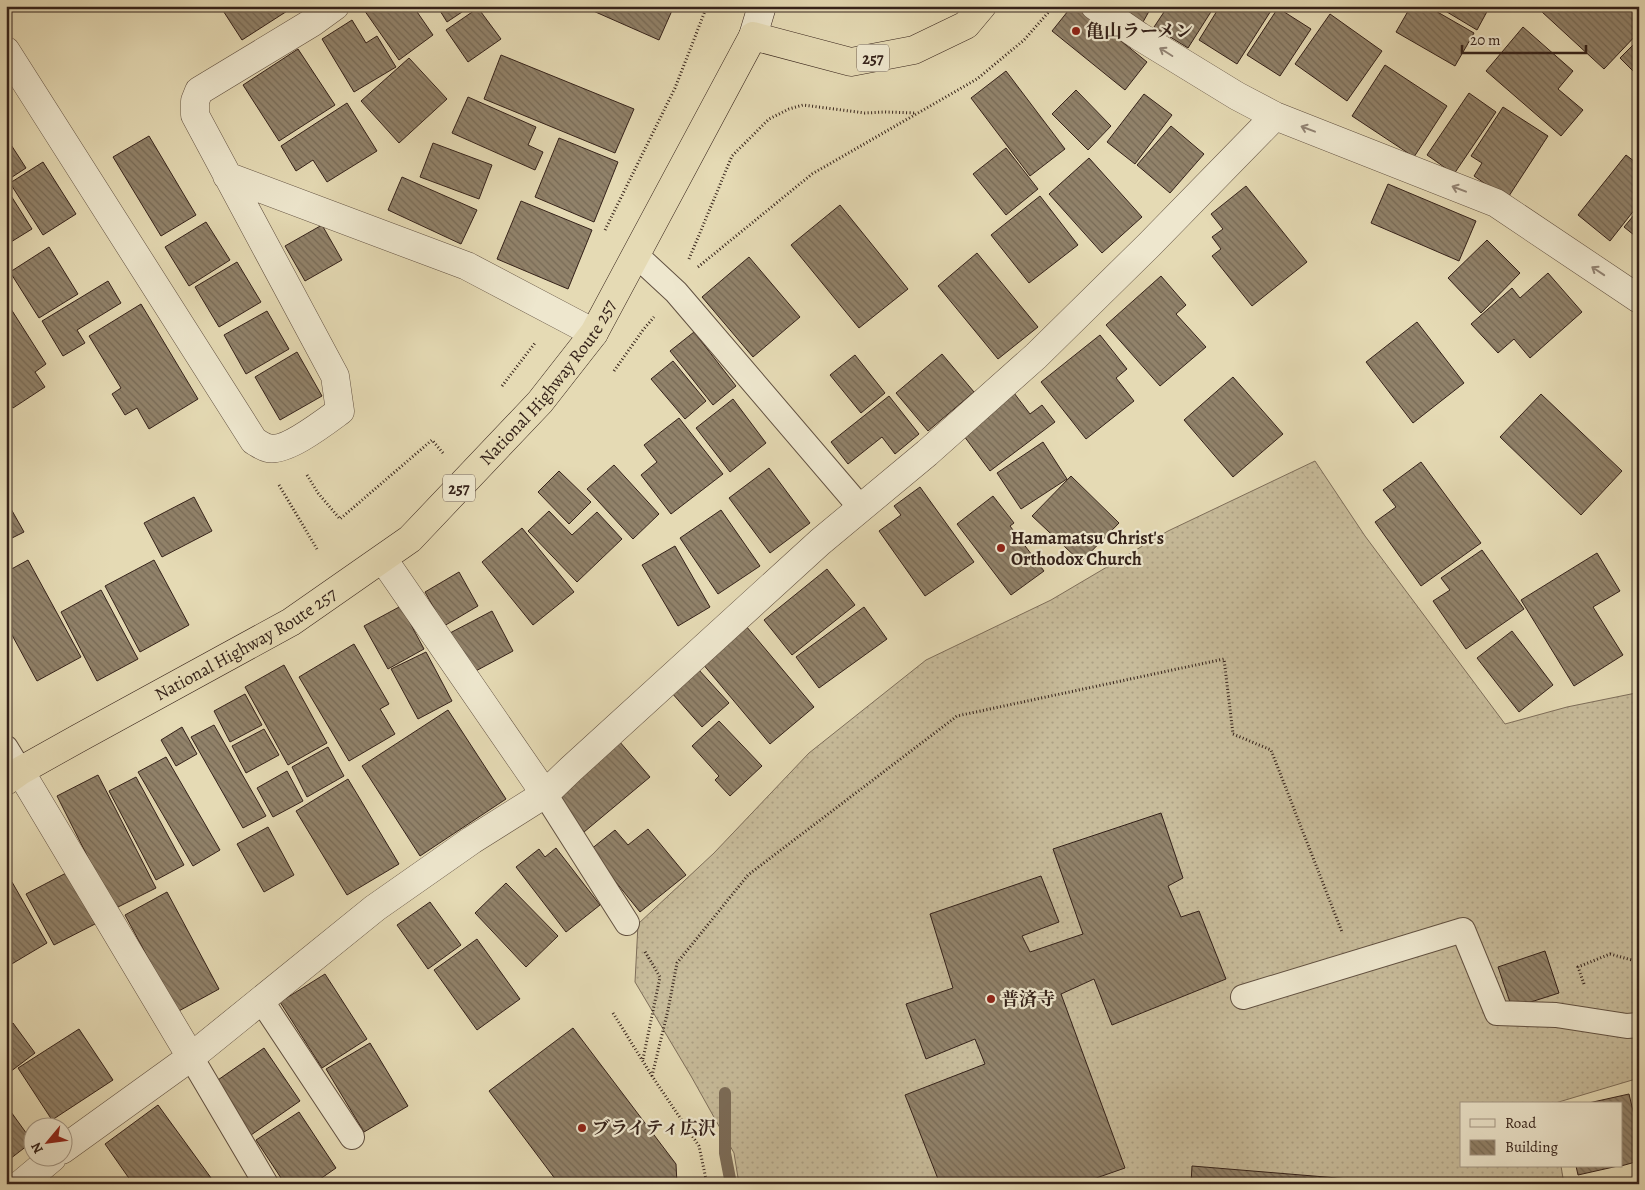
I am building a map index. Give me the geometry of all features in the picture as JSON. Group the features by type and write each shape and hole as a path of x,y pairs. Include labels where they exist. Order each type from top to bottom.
{"highway":[{"name":"257","path":"753,36 851,62 914,50 966,25 982,6"},
{"name":"National Highway Route 257","path":"13,776 291,622 410,540 540,402 594,333 753,36"}],"street":[{"path":"6,51 254,441 267,448 278,449 288,445 340,411 335,376 227,176 196,114 195,101 199,91 313,22 335,6"},
{"path":"753,36 762,6"},
{"path":"1095,6 1237,96 1275,116 1496,203 1639,299"},
{"path":"72,1143 192,1057 375,908 472,840 545,794 860,508 927,453 1036,356 1149,245 1275,116"},
{"path":"227,176 466,266 594,333"},
{"path":"384,559 545,794"},
{"path":"13,776 192,1057"},
{"path":"21,1184 40,1168"}],"lane":[{"path":"636,255 676,292 860,508"},
{"path":"6,748 13,776"},
{"path":"545,794 627,923"},
{"path":"1243,997 1463,930 1497,1013 1556,1015 1628,1026 1639,1025"},
{"path":"261,1000 352,1137"},
{"path":"192,1057 266,1184"}],"path":[{"path":"601,239 675,88 707,6"},
{"path":"676,292 699,266 812,174 977,79 1024,40 1054,6"},
{"path":"688,262 732,156 769,119 789,109 802,106 865,113 917,113"},
{"path":"498,391 558,314"},
{"path":"288,445 318,493 340,519 432,440 444,453"},
{"path":"437,460 450,447"},
{"path":"276,480 317,549"},
{"path":"652,1076 677,963 748,875 957,716 1224,659 1232,734 1271,750 1354,963"},
{"path":"627,923 660,977 642,1060"},
{"path":"1595,1021 1578,967 1610,954 1639,962"},
{"path":"612,1013 699,1146 707,1184"}],"shaded area":[{"path":"1315,461 1365,536 1505,724 1567,707 1636,693 1639,694 1639,1078 1559,1102 1460,1102 1460,1168 1561,1168 1564,1184 739,1184 734,1153 635,982 638,924 714,853 809,753 926,660 1051,600 1168,531"}],"building":[{"path":"220,6 295,6 242,40"},
{"path":"363,6 413,6 433,35 399,60"},
{"path":"437,6 471,6 447,22"},
{"path":"593,6 674,6 659,40 591,10"},
{"path":"1072,6 1078,6 1147,62 1125,90 1052,31"},
{"path":"1117,6 1152,6 1143,22"},
{"path":"1168,6 1214,7 1188,48 1154,27"},
{"path":"1220,6 1274,6 1237,64 1199,40"},
{"path":"1411,6 1427,6 1474,33 1455,66 1396,32"},
{"path":"1437,6 1490,6 1477,30"},
{"path":"1547,6 1635,6 1639,10 1639,32 1604,69 1542,12"},
{"path":"478,8 501,39 468,62 446,30"},
{"path":"1278,8 1311,29 1280,76 1247,55"},
{"path":"1330,14 1382,51 1347,101 1295,64"},
{"path":"352,20 366,43 377,36 396,67 354,92 322,39"},
{"path":"1523,27 1573,71 1558,89 1583,110 1561,136 1486,71"},
{"path":"1639,39 1639,77 1620,58"},
{"path":"298,49 335,105 279,141 243,85"},
{"path":"501,55 634,109 615,153 484,99"},
{"path":"409,58 447,99 399,143 361,101"},
{"path":"1385,65 1447,106 1414,157 1352,116"},
{"path":"1006,71 1065,149 1030,176 971,98"},
{"path":"1076,90 1111,126 1088,150 1052,114"},
{"path":"1469,93 1496,112 1454,174 1427,155"},
{"path":"1144,94 1172,115 1135,164 1107,142"},
{"path":"468,97 536,127 528,145 543,152 535,170 452,133"},
{"path":"347,103 377,151 327,182 313,160 296,171 281,146"},
{"path":"1503,107 1548,136 1507,199 1474,176 1482,163 1471,156"},
{"path":"1171,126 1204,154 1170,193 1137,165"},
{"path":"149,136 196,215 161,236 113,157"},
{"path":"6,137 26,168 6,181"},
{"path":"559,138 618,162 594,222 535,197"},
{"path":"433,143 492,165 479,199 420,177"},
{"path":"1006,148 1038,189 1006,215 973,174"},
{"path":"1626,155 1639,165 1639,204 1610,241 1578,215"},
{"path":"1089,158 1142,217 1102,253 1049,194"},
{"path":"43,162 76,214 43,235 10,183"},
{"path":"402,177 477,210 461,244 388,210"},
{"path":"1388,184 1476,221 1459,261 1371,223"},
{"path":"1246,186 1307,262 1252,306 1212,256 1221,249 1212,237 1223,229 1211,214"},
{"path":"8,191 32,229 6,245 6,192"},
{"path":"1040,196 1078,245 1029,283 991,235"},
{"path":"521,201 592,230 568,289 497,259"},
{"path":"840,205 908,289 859,328 791,245"},
{"path":"1639,209 1639,239 1624,227"},
{"path":"206,222 230,260 189,286 165,247"},
{"path":"322,225 342,260 305,281 285,246"},
{"path":"1487,240 1520,273 1481,313 1448,278"},
{"path":"49,247 78,294 39,318 10,272"},
{"path":"977,253 1038,327 998,359 938,286"},
{"path":"749,257 800,317 753,357 702,297"},
{"path":"237,262 261,302 219,327 195,287"},
{"path":"1548,273 1582,312 1530,358 1514,339 1498,353 1471,324 1512,288 1520,298"},
{"path":"1161,276 1186,305 1176,314 1206,347 1160,386 1106,325"},
{"path":"108,281 121,303 77,330 85,343 63,356 42,321"},
{"path":"141,304 198,399 149,429 137,408 125,415 112,394 121,388 89,336"},
{"path":"11,309 46,364 35,372 45,387 13,408 6,397 6,312"},
{"path":"267,311 289,349 246,374 224,335"},
{"path":"1417,322 1464,383 1413,423 1366,362"},
{"path":"694,332 736,386 713,405 670,351"},
{"path":"1100,335 1127,369 1116,378 1134,401 1086,439 1041,382"},
{"path":"297,352 322,396 280,420 255,377"},
{"path":"942,354 974,392 928,431 896,393"},
{"path":"855,355 885,393 861,413 830,375"},
{"path":"673,361 706,401 685,419 651,379"},
{"path":"1233,377 1283,434 1233,477 1184,420"},
{"path":"1014,393 1030,414 1042,405 1055,422 990,471 961,432"},
{"path":"1541,394 1622,471 1581,515 1500,437"},
{"path":"889,396 919,434 895,454 882,437 848,464 831,442"},
{"path":"733,399 766,443 730,472 696,428"},
{"path":"679,418 723,474 671,514 641,475 657,462 644,445"},
{"path":"1043,442 1067,479 1021,509 997,473"},
{"path":"1421,462 1481,543 1421,586 1375,522 1396,507 1383,490"},
{"path":"614,465 659,514 633,539 587,489"},
{"path":"769,468 810,523 770,553 729,498"},
{"path":"559,471 591,502 569,524 538,492"},
{"path":"1071,476 1119,523 1081,562 1032,516"},
{"path":"920,487 974,562 925,596 879,531 901,515 894,506"},
{"name":"Hamamatsu Christ's Orthodox Church","path":"993,496 1014,523 1010,526 1044,571 1011,595 957,524"},
{"path":"194,497 212,531 162,557 144,523"},
{"path":"6,500 24,532 6,541"},
{"path":"721,510 760,566 718,594 680,538"},
{"path":"549,511 572,535 597,512 622,539 577,582 528,531"},
{"path":"522,528 574,592 533,625 482,562"},
{"path":"675,546 710,607 678,626 642,565"},
{"path":"1482,550 1524,609 1466,649 1433,601 1450,590 1441,578"},
{"path":"1597,553 1620,591 1593,607 1623,655 1574,686 1521,600"},
{"path":"28,560 81,657 37,681 6,624 6,572"},
{"path":"154,560 189,625 140,652 105,586"},
{"path":"827,569 855,605 792,655 764,620"},
{"path":"459,572 478,606 444,626 425,592"},
{"path":"101,590 138,659 97,681 61,612"},
{"path":"401,606 424,649 388,669 364,626"},
{"path":"864,607 887,639 819,688 796,657"},
{"path":"492,611 513,651 472,673 450,633"},
{"path":"746,626 814,707 770,744 702,663"},
{"path":"1512,631 1553,685 1519,712 1477,658"},
{"path":"354,644 389,704 380,709 395,734 349,761 299,677"},
{"path":"426,652 452,701 418,719 391,669"},
{"path":"284,665 327,743 288,765 245,687"},
{"path":"698,669 729,703 702,727 671,692"},
{"path":"245,694 262,725 230,742 214,711"},
{"path":"448,710 506,799 420,856 362,766"},
{"path":"719,721 762,766 730,796 715,780 719,776 692,746"},
{"path":"214,725 266,816 243,828 191,737"},
{"path":"182,727 197,754 176,766 161,740"},
{"path":"264,729 279,755 246,773 232,746"},
{"path":"619,741 650,777 584,832 554,796"},
{"path":"328,747 344,776 307,797 292,767"},
{"path":"166,757 220,850 193,866 138,772"},
{"path":"287,771 303,801 273,817 257,788"},
{"path":"98,775 156,888 114,909 57,796"},
{"path":"136,777 184,865 156,880 109,791"},
{"path":"348,779 399,864 347,895 296,811"},
{"name":"普済寺","path":"1161,813 1183,878 1168,886 1181,917 1199,911 1226,979 1112,1025 1094,979 1061,994 1125,1168 1079,1184 940,1184 905,1095 985,1064 975,1039 926,1059 906,1004 953,988 930,914 1041,876 1059,922 1022,936 1030,952 1083,934 1053,849"},
{"path":"268,827 294,875 264,892 237,844"},
{"path":"648,829 686,875 640,912 590,850 615,830 628,845"},
{"path":"556,848 600,905 566,932 516,867 539,849 545,857"},
{"path":"68,872 95,924 54,945 26,894"},
{"path":"12,882 47,943 10,965 6,958 6,885"},
{"path":"506,883 558,936 526,967 475,913"},
{"path":"167,892 219,989 177,1012 125,915"},
{"path":"430,902 461,945 428,969 397,925"},
{"path":"477,939 520,999 477,1030 434,970"},
{"path":"1545,951 1559,993 1512,1008 1498,967"},
{"path":"325,974 367,1039 322,1068 280,1002"},
{"path":"13,1023 35,1053 6,1075 6,1028"},
{"name":"ブライティ広沢","path":"573,1028 676,1164 677,1184 559,1184 489,1091"},
{"path":"79,1029 113,1080 55,1118 51,1118 18,1068"},
{"path":"370,1043 408,1106 364,1132 326,1069"},
{"path":"264,1048 300,1101 251,1135 215,1082"},
{"path":"1629,1094 1639,1136 1639,1161 1622,1166 1622,1102 1593,1102"},
{"path":"6,1105 22,1127 22,1150 6,1162"},
{"path":"158,1105 214,1182 211,1184 133,1184 105,1144"},
{"path":"299,1112 336,1168 313,1184 285,1184 256,1140"},
{"path":"1192,1166 1410,1184 1191,1184"},
{"path":"1576,1168 1609,1168 1578,1175"}],"waterway":[{"path":"725,1093 725,1153 731,1184"}],"place":[{"name":"亀山ラーメン","path":"1076,31"},
{"name":"Hamamatsu Christ's Orthodox Church","path":"1001,548"},
{"name":"普済寺","path":"991,999"},
{"name":"ブライティ広沢","path":"582,1128"}]}
